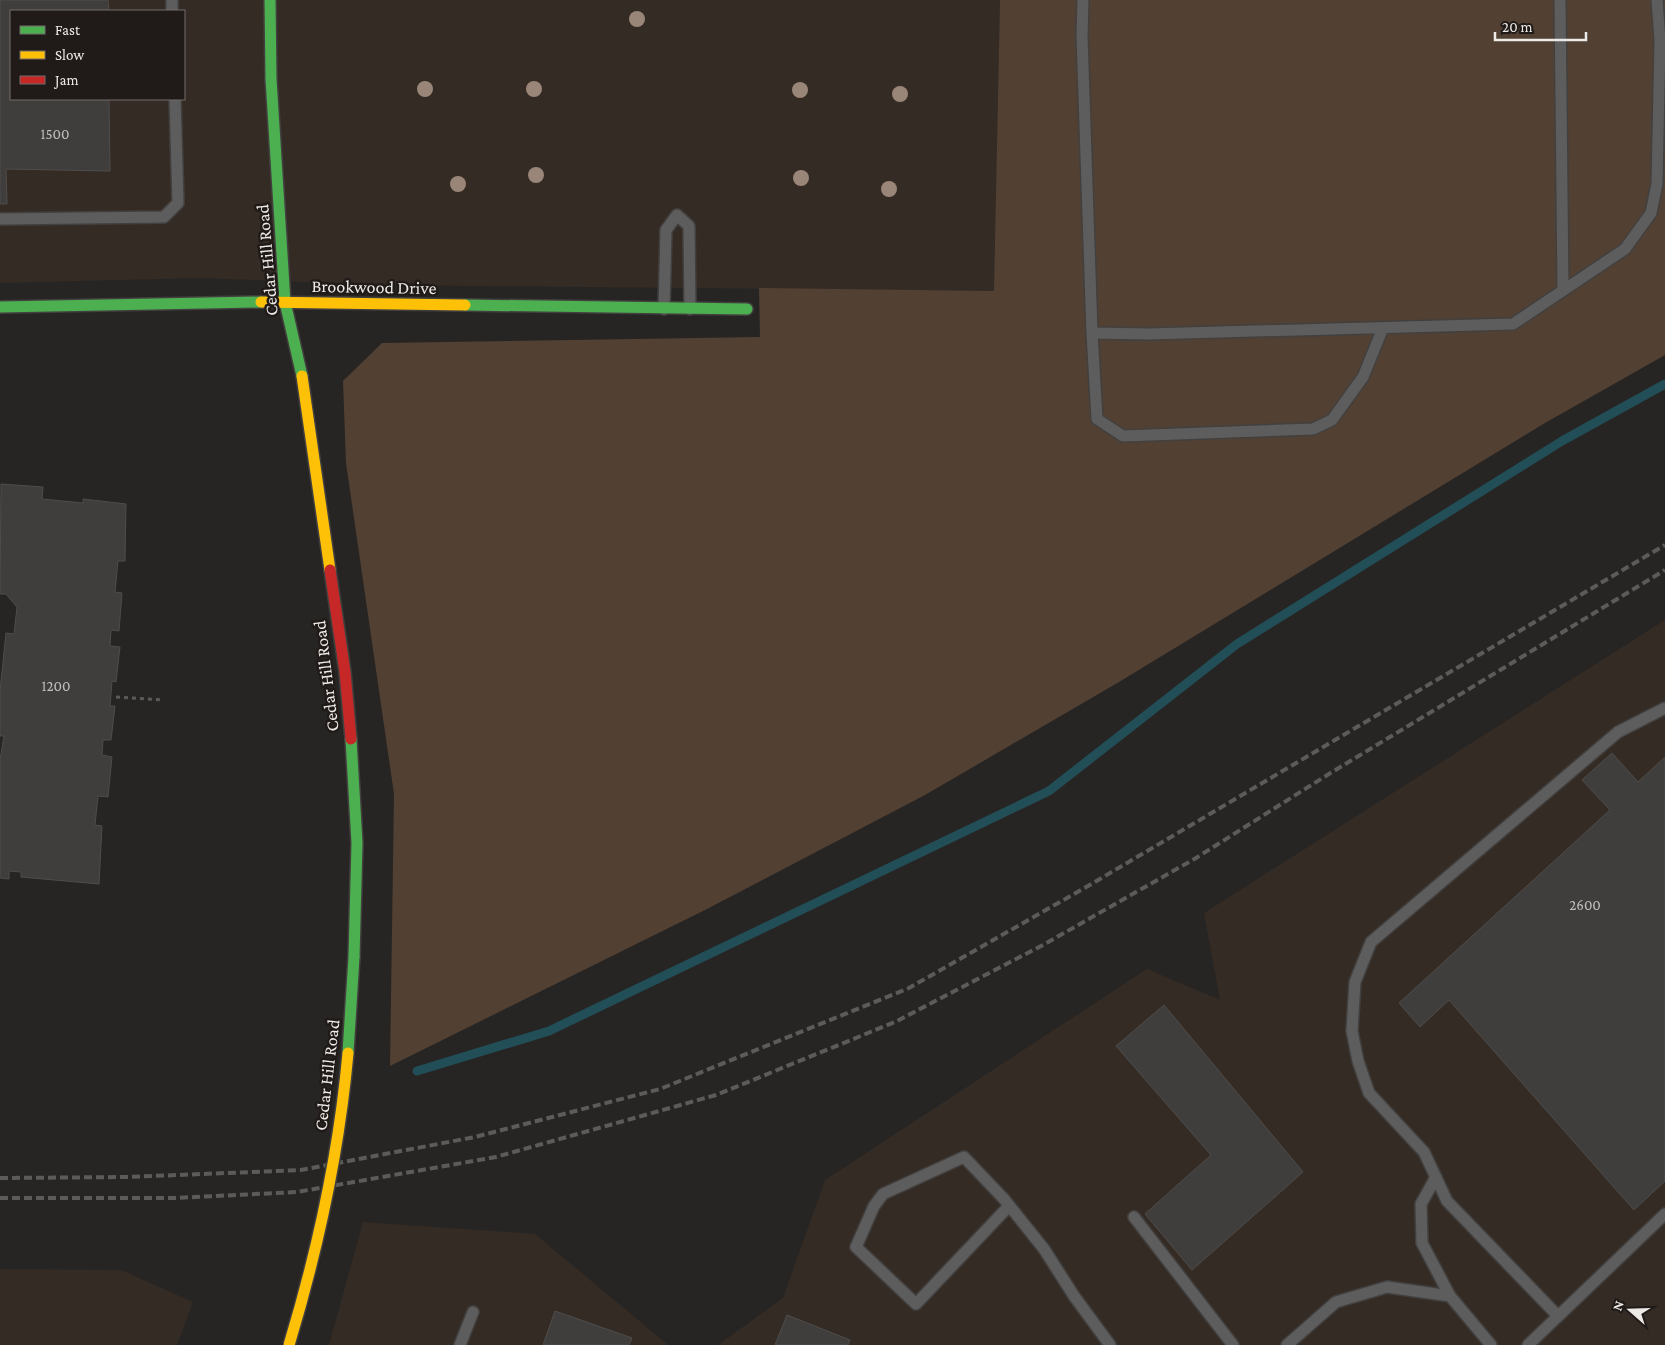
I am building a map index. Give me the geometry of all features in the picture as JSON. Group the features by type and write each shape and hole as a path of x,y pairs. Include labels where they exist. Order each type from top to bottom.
{"street":[{"name":"Cedar Hill Road","path":"270,0 270,79 285,302 300,364 345,672 354,767 357,843 352,1018 340,1122 318,1236 289,1345"},
{"name":"Brookwood Drive","path":"0,307 285,302 747,309"}],"lane":[{"path":"1083,0 1082,46 1092,333 1097,419 1124,436 1313,429 1332,420 1363,377 1383,328"},
{"path":"1560,0 1563,290"},
{"path":"1092,333 1148,334 1513,324 1625,249 1651,213 1657,184 1660,40 1657,0"},
{"path":"0,219 164,217 178,203 175,100"},
{"path":"664,309 666,230 677,215 689,226 690,309"},
{"path":"1558,1316 1447,1201 1424,1152 1369,1093 1358,1061 1352,1031 1355,982 1371,942 1618,732 1665,708"},
{"path":"1009,1206 916,1304 856,1247 874,1206 883,1194 964,1156 1009,1206 1044,1249 1074,1296 1110,1345"},
{"path":"1436,1177 1421,1204 1422,1243 1450,1296 1491,1345"},
{"path":"1528,1345 1665,1214"},
{"path":"1134,1217 1233,1345"},
{"path":"1287,1345 1336,1302 1387,1287 1450,1296"},
{"path":"460,1345 473,1312"}],"path":[{"path":"116,697 162,700"}],"shaded area":[{"path":"0,0 1000,0 995,291 391,285 199,278 0,283"},
{"path":"1000,0 1665,0 1665,355 1545,423 1119,682 925,795 705,910 390,1066 394,794 346,463 343,381 382,343 760,337 759,288 994,291"},
{"path":"1665,620 1665,1345 718,1345 783,1298 825,1180 1147,969 1220,1000 1204,913"},
{"path":"363,1222 535,1234 668,1345 329,1345"},
{"path":"0,1269 121,1270 193,1302 177,1345 0,1345"}],"building":[{"path":"0,0 108,0 109,10 10,10 10,100 109,100 110,171 6,169 7,204 0,204"},
{"path":"1,484 43,487 42,499 83,503 83,499 126,504 125,561 118,561 115,592 122,593 119,631 111,630 110,646 120,647 116,682 112,681 110,706 115,706 111,740 103,740 102,755 112,757 108,797 98,796 95,825 102,826 99,884 21,877 21,872 9,871 9,879 0,878 0,760 4,736 0,736 0,691 6,633 14,634 17,607 6,594 0,594"},
{"path":"1612,753 1638,782 1665,757 1665,1181 1634,1210 1449,1000 1420,1027 1399,1003 1610,810 1582,780"},
{"path":"1164,1005 1303,1172 1192,1270 1145,1214 1211,1155 1116,1046"},
{"path":"555,1311 632,1338 629,1345 543,1345"},
{"path":"787,1315 850,1340 848,1345 775,1345"}],"waterway":[{"path":"417,1071 549,1031 1049,791 1237,644 1562,441 1665,384"}],"railway":[{"path":"0,1178 128,1177 301,1170 475,1137 660,1089 909,988 1088,886 1665,545"},
{"path":"0,1198 175,1198 297,1192 496,1157 716,1095 895,1022 1043,945 1196,858 1324,777 1665,570"}],"traffic: fast":[{"path":"270,0 271,79 285,302 302,376"},
{"path":"0,307 261,302"},
{"path":"465,305 747,309"},
{"path":"351,739 357,843 354,957"},
{"path":"348,1053 354,957"}],"traffic: slow":[{"path":"261,302 465,305"},
{"path":"302,376 330,570"},
{"path":"289,1345 309,1273 326,1200 339,1127 348,1053"}],"traffic: jam":[{"path":"330,570 345,672 351,739"}]}
